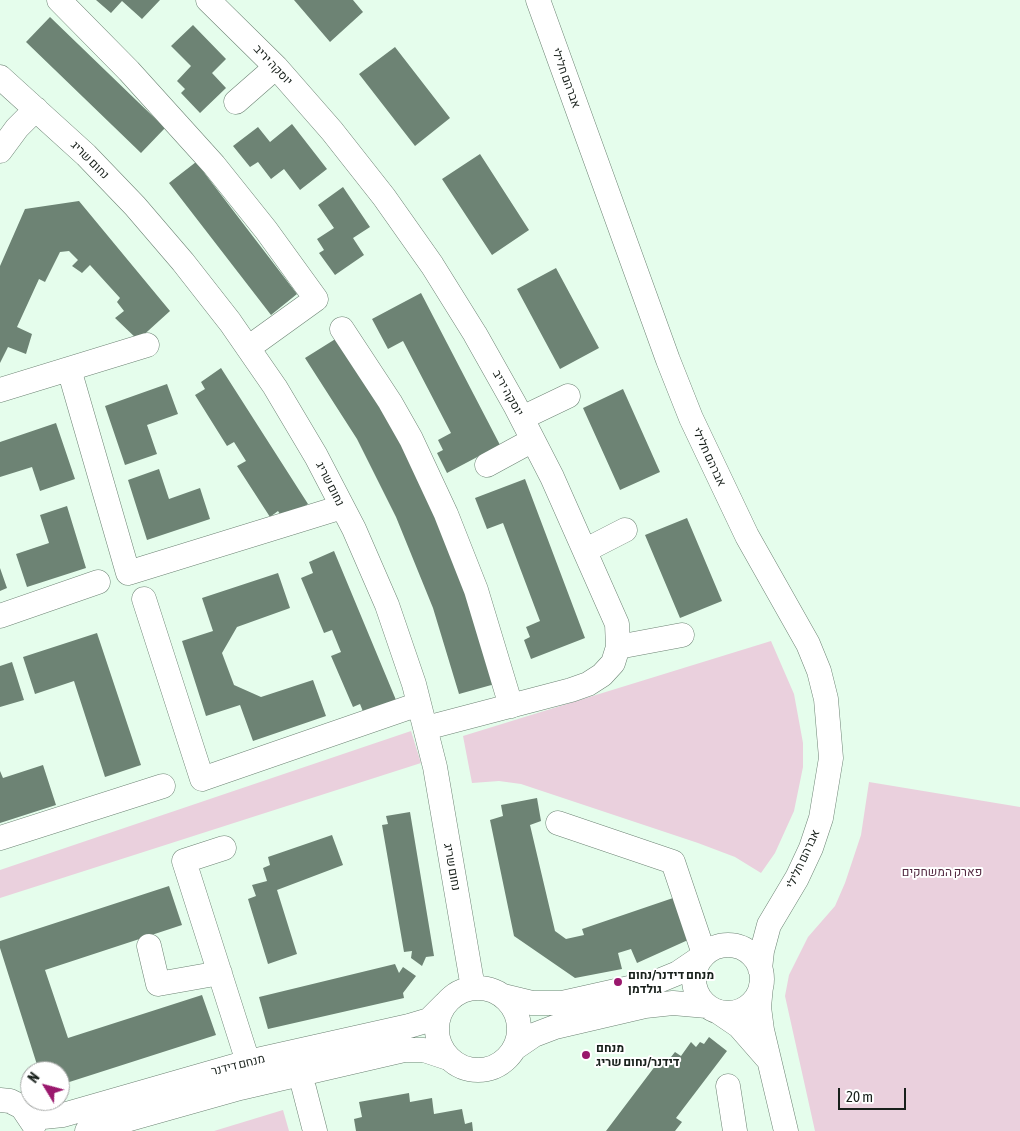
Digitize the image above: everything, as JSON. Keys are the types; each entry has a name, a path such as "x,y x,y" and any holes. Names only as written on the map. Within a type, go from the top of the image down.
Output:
{"street":[{"path":"59,0 152,96 214,165 266,230 316,299 248,348"},
{"name":"יוסקה יריב","path":"208,0 276,67 332,131 384,197 432,265 476,334 522,418 586,550 617,624 618,647 613,663 608,670 588,684 426,728"},
{"name":"אברהם חלילי","path":"538,0 665,351 692,418 732,507 795,617 819,671 830,729 828,788 811,848 779,907 765,938 761,977 759,1007 761,1023 786,1131"},
{"path":"236,102 276,67"},
{"name":"נחום שריג","path":"0,77 86,155 135,206 183,262 275,387 307,441 342,507 387,605 426,728 435,767 473,988"},
{"path":"0,151 17,128 36,109"},
{"path":"342,329 390,402 411,439 443,506 476,590 511,706"},
{"path":"0,390 147,345"},
{"path":"69,369 128,573 342,507"},
{"path":"522,418 568,396"},
{"path":"487,465 533,440"},
{"path":"586,550 624,530"},
{"path":"0,616 98,582"},
{"path":"144,599 202,779 419,704"},
{"path":"618,647 682,635"},
{"path":"0,838 163,786"},
{"path":"558,823 673,862 709,952"},
{"path":"224,848 184,861 248,1062"},
{"name":"אברהם חלילי","path":"709,952 752,931 779,907"},
{"path":"149,946 158,984 220,973"},
{"path":"743,948 752,955 761,977 758,994 747,1007 732,1012 673,1003 645,1006 546,1030 515,1048 502,1063 484,1070 465,1068 448,1058 439,1041 437,1028 439,1016 446,1004 455,995 473,988 492,990 503,996 538,1004 562,1004 656,982 678,973 709,952 743,948"},
{"path":"709,952 695,968 694,983 697,994 712,1008 739,1026 771,1063"},
{"path":"503,996 512,1005 519,1023 519,1036 515,1048"},
{"name":"מנחם דידנר","path":"16,1107 43,1117 63,1114 248,1062 418,1024 436,1015 446,1004"},
{"name":"מנחם דידנר","path":"96,1129 300,1073 404,1050 424,1050 448,1058"},
{"path":"300,1073 315,1131"},
{"path":"728,1086 735,1131"}],"green space":[{"path":"771,641 794,694 803,743 803,767 794,811 775,853 761,873 735,857 698,843 521,784 499,781 472,783 463,736"},
{"path":"411,731 421,763 0,898 0,870"},
{"name":"פארק המשחקים","path":"869,782 1020,807 1020,1131 815,1131 785,996 789,975 808,937 835,906 845,883 861,835"},
{"path":"283,1110 289,1131 214,1131"}],"building":[{"path":"96,0 160,0 142,19 122,1 111,13"},
{"path":"294,0 353,0 363,12 330,42"},
{"path":"50,17 165,128 141,153 26,42"},
{"path":"193,25 226,59 212,73 226,88 200,113 181,93 185,89 177,81 191,66 171,46"},
{"path":"395,47 450,118 415,146 359,74"},
{"path":"292,124 327,169 300,190 284,169 271,179 258,162 250,167 233,146 258,127 270,142"},
{"path":"480,154 529,230 492,255 442,179"},
{"path":"196,162 297,294 271,315 169,183"},
{"path":"343,187 370,227 353,238 364,255 335,275 319,253 324,250 317,239 334,228 318,205"},
{"path":"79,201 170,311 138,340 115,318 124,311 117,302 120,298 90,265 82,273 72,266 78,260 69,251 60,252 45,282 39,279 17,327 32,334 26,354 8,347 0,363 0,266 25,209"},
{"path":"556,268 599,348 560,369 517,289"},
{"path":"421,293 500,445 447,473 437,453 443,450 438,440 451,433 403,341 388,349 372,319"},
{"path":"337,338 392,421 470,593 495,684 459,694 433,608 396,517 357,439 305,358"},
{"path":"221,368 308,504 284,520 278,511 270,517 237,466 246,461 234,442 227,446 195,395 205,389 201,382"},
{"path":"167,384 178,414 147,425 157,454 125,465 105,406"},
{"path":"623,389 660,472 620,490 583,408"},
{"path":"56,423 75,479 40,491 32,467 0,477 0,442"},
{"path":"159,469 169,499 200,488 210,519 147,540 128,480"},
{"path":"525,479 585,638 531,659 524,640 530,637 526,627 540,621 503,523 487,529 475,498"},
{"path":"67,506 86,568 27,587 16,554 49,543 40,515"},
{"path":"687,518 722,601 680,618 645,535"},
{"path":"334,551 396,700 364,714 360,704 353,707 331,656 341,652 332,630 324,633 301,578 313,573 309,562"},
{"path":"0,568 7,588 0,591"},
{"path":"278,573 290,608 237,627 222,653 234,685 261,697 313,680 326,716 253,741 240,705 206,716 182,641 213,631 202,598"},
{"path":"97,633 141,765 105,777 74,681 35,694 23,657"},
{"path":"12,662 24,700 0,707 0,666"},
{"path":"43,765 56,805 0,823 0,771 3,778"},
{"path":"537,798 541,821 530,825 555,931 566,939 584,935 582,929 676,897 688,940 637,963 631,949 618,953 622,969 575,978 514,936 490,820 503,816 501,805"},
{"path":"410,812 434,956 426,957 422,966 411,958 412,951 404,952 382,825 388,824 386,816"},
{"path":"332,835 343,865 277,890 297,954 268,964 248,899 256,896 252,885 267,881 263,868 270,865 268,857"},
{"path":"169,886 182,925 45,970 68,1038 202,995 216,1035 70,1082 70,1061 36,1061 0,948 0,941"},
{"path":"395,964 399,973 403,967 416,976 403,993 404,998 268,1029 259,997"},
{"path":"709,1037 727,1051 676,1118 682,1122 675,1131 606,1131 662,1057 667,1062 675,1052 681,1056 691,1042 696,1047 700,1042 704,1044"},
{"path":"409,1093 410,1102 432,1098 434,1114 462,1109 465,1124 472,1122 473,1131 356,1131 354,1119 362,1117 359,1102"}],"place":[{"name":"מנחם דידנר/נחום גולדמן","path":"618,982"},
{"name":"מנחם דידנר/נחום שריג","path":"586,1055"}]}
